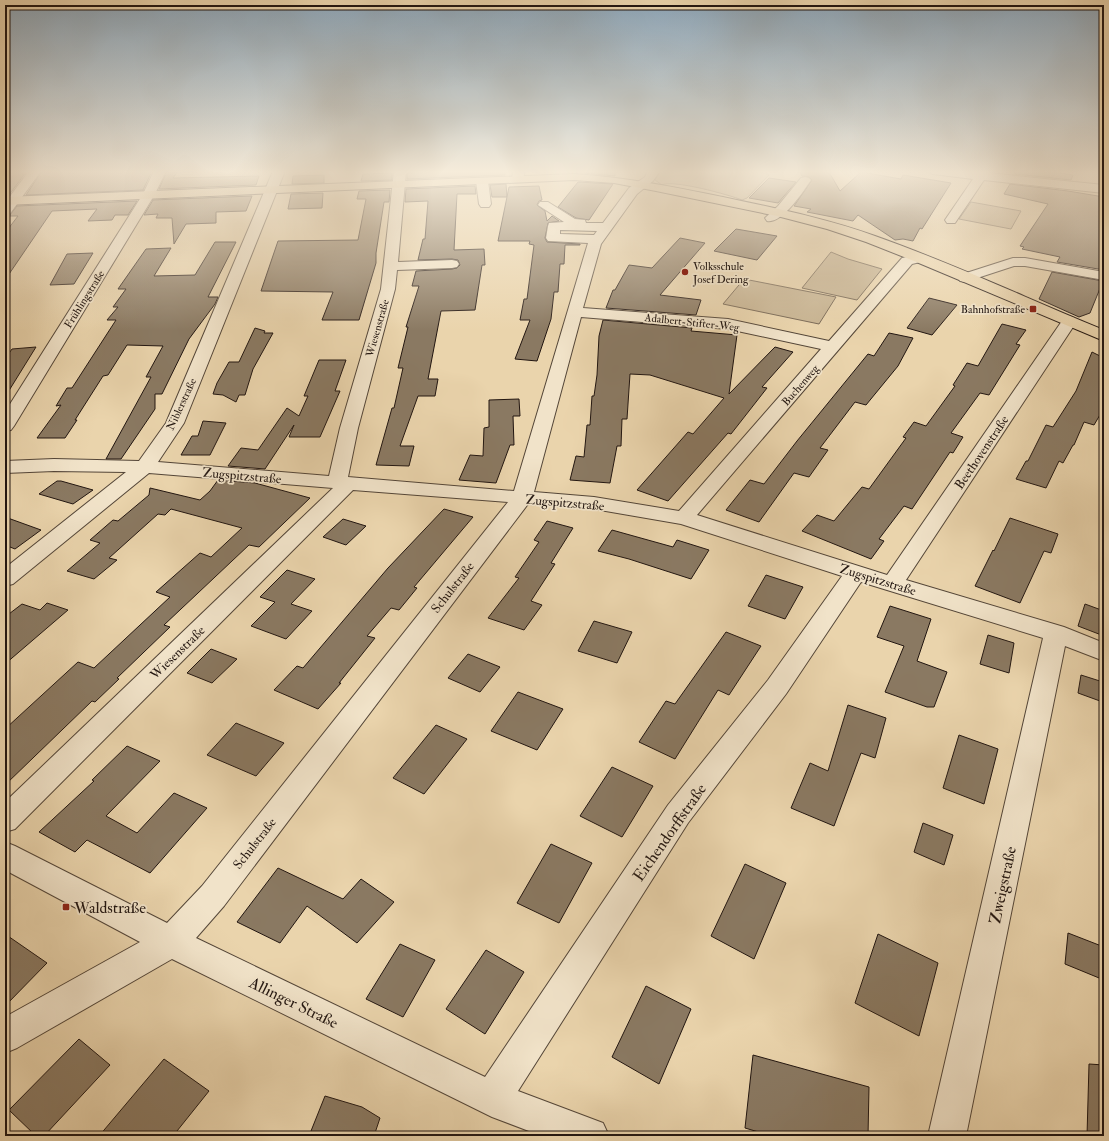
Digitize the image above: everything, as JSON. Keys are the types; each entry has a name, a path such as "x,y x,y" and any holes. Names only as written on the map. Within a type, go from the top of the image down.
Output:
{"main road":[{"path":"823,224 871,238 1104,336"}],"street":[{"name":"Frühlingstraße","path":"5,426 130,224"},
{"name":"Niblerstraße","path":"5,579 145,467 175,423 257,224"},
{"name":"Wiesenstraße","path":"5,820 343,483 348,428 388,289 395,224"},
{"path":"599,224 608,225"},
{"path":"598,239 553,238 554,226 608,225"},
{"name":"Schulstraße","path":"171,942 213,896 522,498 594,244 608,225"},
{"path":"987,256 1013,262 1038,263 1104,276"},
{"name":"Buchenweg","path":"684,518 832,348 894,267 907,261 919,258"},
{"path":"965,278 1013,262"},
{"path":"391,266 452,264"},
{"name":"Adalbert-Stifter-Weg","path":"574,312 728,324 832,348"},
{"name":"Beethovenstraße","path":"893,583 1069,322"},
{"name":"Zugspitzstraße","path":"5,466 54,465 145,467 594,503 684,518 856,573 1056,633 1104,652"},
{"name":"Eichendorffstraße","path":"492,1099 678,814 777,688 856,573"},
{"name":"Zweigstraße","path":"947,1136 1056,633"},
{"name":"Allinger Straße","path":"5,855 171,942 492,1099 590,1136"},
{"path":"5,1036 171,942"}],"shaded area":[{"path":"986,224 1014,224 1011,229"},
{"path":"831,252 848,259 882,269 857,300 802,288"},
{"path":"744,279 836,297 819,324 723,304"}],"building":[{"path":"12,224 43,224 5,280 5,233"},
{"path":"172,224 186,224 174,244"},
{"path":"361,224 381,224 376,263 359,320 322,320 333,292 261,291 278,241 358,240"},
{"path":"426,224 455,224 454,250 484,249 485,265 482,265 475,310 441,311 428,379 438,379 435,396 418,396 400,446 414,446 409,466 376,465 392,408 394,408 403,368 398,368 408,327 406,327 419,286 412,286 416,271 452,269 457,268 460,265 458,260 452,259 418,260 423,239 425,239"},
{"path":"501,224 548,224 545,238 547,242 580,244 565,245 564,264 560,264 558,292 554,292 551,319 537,361 515,359 530,320 520,320 524,299 527,299 534,245 529,244 530,241 498,241"},
{"path":"872,224 925,224 922,229 920,228 913,241 903,239 895,240"},
{"path":"1035,224 1104,224 1104,270 1057,262 1060,257 1022,249 1024,247 1020,246"},
{"path":"736,229 777,236 757,260 714,251"},
{"path":"680,238 705,243 660,295 701,300 696,315 606,308 613,290 615,290 629,265 652,268"},
{"path":"215,242 236,242 208,297 218,297 215,304 189,339 162,394 155,394 155,409 121,459 106,459 151,377 146,377 163,346 127,345 108,375 103,376 65,438 37,438 61,405 56,406 67,388 72,388 116,320 107,320 118,307 113,307 126,289 118,289 146,249 171,248 154,276 195,275"},
{"path":"93,253 74,284 50,285 67,254"},
{"path":"1052,272 1103,281 1090,313 1079,317 1039,299"},
{"path":"929,298 957,305 932,335 907,328"},
{"path":"603,320 692,328 691,331 737,335 729,394 775,347 793,352 762,387 767,388 731,434 728,433 668,501 637,490 688,432 693,434 724,398 650,375 630,374 627,419 622,419 621,446 617,446 610,483 570,480 576,456 584,457 587,425 590,425 592,396 594,396 597,375 599,336"},
{"path":"1002,324 1026,330 1016,344 1020,345 989,395 980,393 951,433 963,437 953,453 950,452 912,509 904,506 879,539 884,541 871,559 802,531 817,515 834,521 862,487 869,489 906,438 903,437 914,422 926,426 955,386 953,385 967,363 978,366"},
{"path":"255,328 265,331 264,333 273,333 253,369 245,395 239,395 236,402 223,395 213,394 217,383 229,362 239,362"},
{"path":"889,333 913,338 898,366 866,405 855,402 820,448 828,450 809,477 794,473 759,522 726,510 750,480 764,484 868,354 874,356"},
{"path":"36,347 5,397 5,359 12,349"},
{"path":"1092,352 1104,358 1104,408 1094,425 1084,422 1074,445 1063,463 1059,461 1046,488 1016,479 1026,461 1028,461 1046,425 1053,427 1076,391"},
{"path":"319,360 346,360 335,391 340,391 320,437 289,437 294,425 265,469 228,466 241,448 258,450 287,408 299,416 308,396 304,396"},
{"path":"519,399 520,416 513,416 514,445 510,445 496,483 459,480 470,455 483,456 484,428 489,427 489,400"},
{"path":"203,421 226,423 210,455 181,455 192,436 198,436"},
{"path":"218,480 255,483 310,498 259,547 249,545 164,625 170,627 117,678 119,679 95,702 92,701 5,785 5,729 78,662 94,668 170,597 156,592 200,553 211,557 242,528 171,509 165,515 158,514 109,558 117,560 94,579 67,571 100,543 90,540 113,520 118,521 149,495 150,488 200,500 210,491"},
{"path":"57,481 93,490 73,504 39,494"},
{"path":"444,509 473,517 414,587 417,588 399,610 391,608 367,636 375,638 339,683 341,683 318,709 274,690 297,666 303,668 388,568"},
{"path":"5,517 41,530 15,549 5,545"},
{"path":"1010,518 1058,534 1051,553 1044,551 1020,603 975,586"},
{"path":"343,519 366,526 346,545 323,537"},
{"path":"547,521 573,528 551,563 555,564 531,601 542,605 524,630 488,618 519,578 515,577 539,542 534,540"},
{"path":"612,530 673,547 677,540 709,550 691,579 629,559 598,551"},
{"path":"287,570 315,579 291,604 312,611 286,639 251,626 275,602 260,597"},
{"path":"766,575 803,587 785,619 748,606"},
{"path":"47,603 68,610 5,664 5,617 22,604 40,610"},
{"path":"1085,604 1104,611 1104,636 1078,626"},
{"path":"890,606 931,619 917,661 947,672 934,707 927,707 885,692 904,646 877,637"},
{"path":"594,621 632,632 617,663 578,651"},
{"path":"726,632 761,646 729,695 718,690 675,759 639,742 666,701 675,704"},
{"path":"988,635 1014,643 1009,673 980,664"},
{"path":"211,649 237,659 212,683 187,673"},
{"path":"468,654 500,667 480,692 448,678"},
{"path":"1081,675 1103,682 1100,701 1078,693"},
{"path":"518,692 563,709 537,750 491,731"},
{"path":"848,705 886,718 875,758 861,753 834,826 791,808 810,763 828,771"},
{"path":"236,723 284,743 256,776 207,755"},
{"path":"436,725 467,739 424,794 393,778"},
{"path":"959,735 998,749 984,804 943,788"},
{"path":"127,746 160,761 106,816 137,833 174,793 207,808 150,873 87,840 75,852 39,832 94,781 92,780"},
{"path":"612,767 653,786 622,837 580,816"},
{"path":"923,823 953,835 944,865 914,852"},
{"path":"551,844 592,863 559,923 517,903"},
{"path":"745,864 786,883 754,959 711,936"},
{"path":"278,868 343,899 361,879 394,902 357,943 307,906 280,943 237,922"},
{"path":"1068,933 1104,947 1104,980 1065,964"},
{"path":"5,934 47,963 5,1006"},
{"path":"878,934 938,963 919,1036 855,1003"},
{"path":"400,944 435,960 403,1017 366,999"},
{"path":"486,950 524,972 485,1034 446,1009"},
{"path":"646,986 691,1009 659,1084 612,1057"},
{"path":"79,1039 110,1065 44,1136 36,1136 9,1110"},
{"path":"753,1055 869,1087 868,1136 772,1136 745,1128"},
{"path":"164,1059 209,1091 173,1136 99,1136"},
{"path":"1089,1064 1104,1065 1104,1136 1087,1136"},
{"path":"325,1096 362,1107 380,1118 374,1136 309,1136"}],"place":[{"name":"Volksschule Josef Dering","path":"685,272"},
{"name":"Bahnhofstraße","path":"1033,309"},
{"name":"Waldstraße","path":"66,907"}]}
